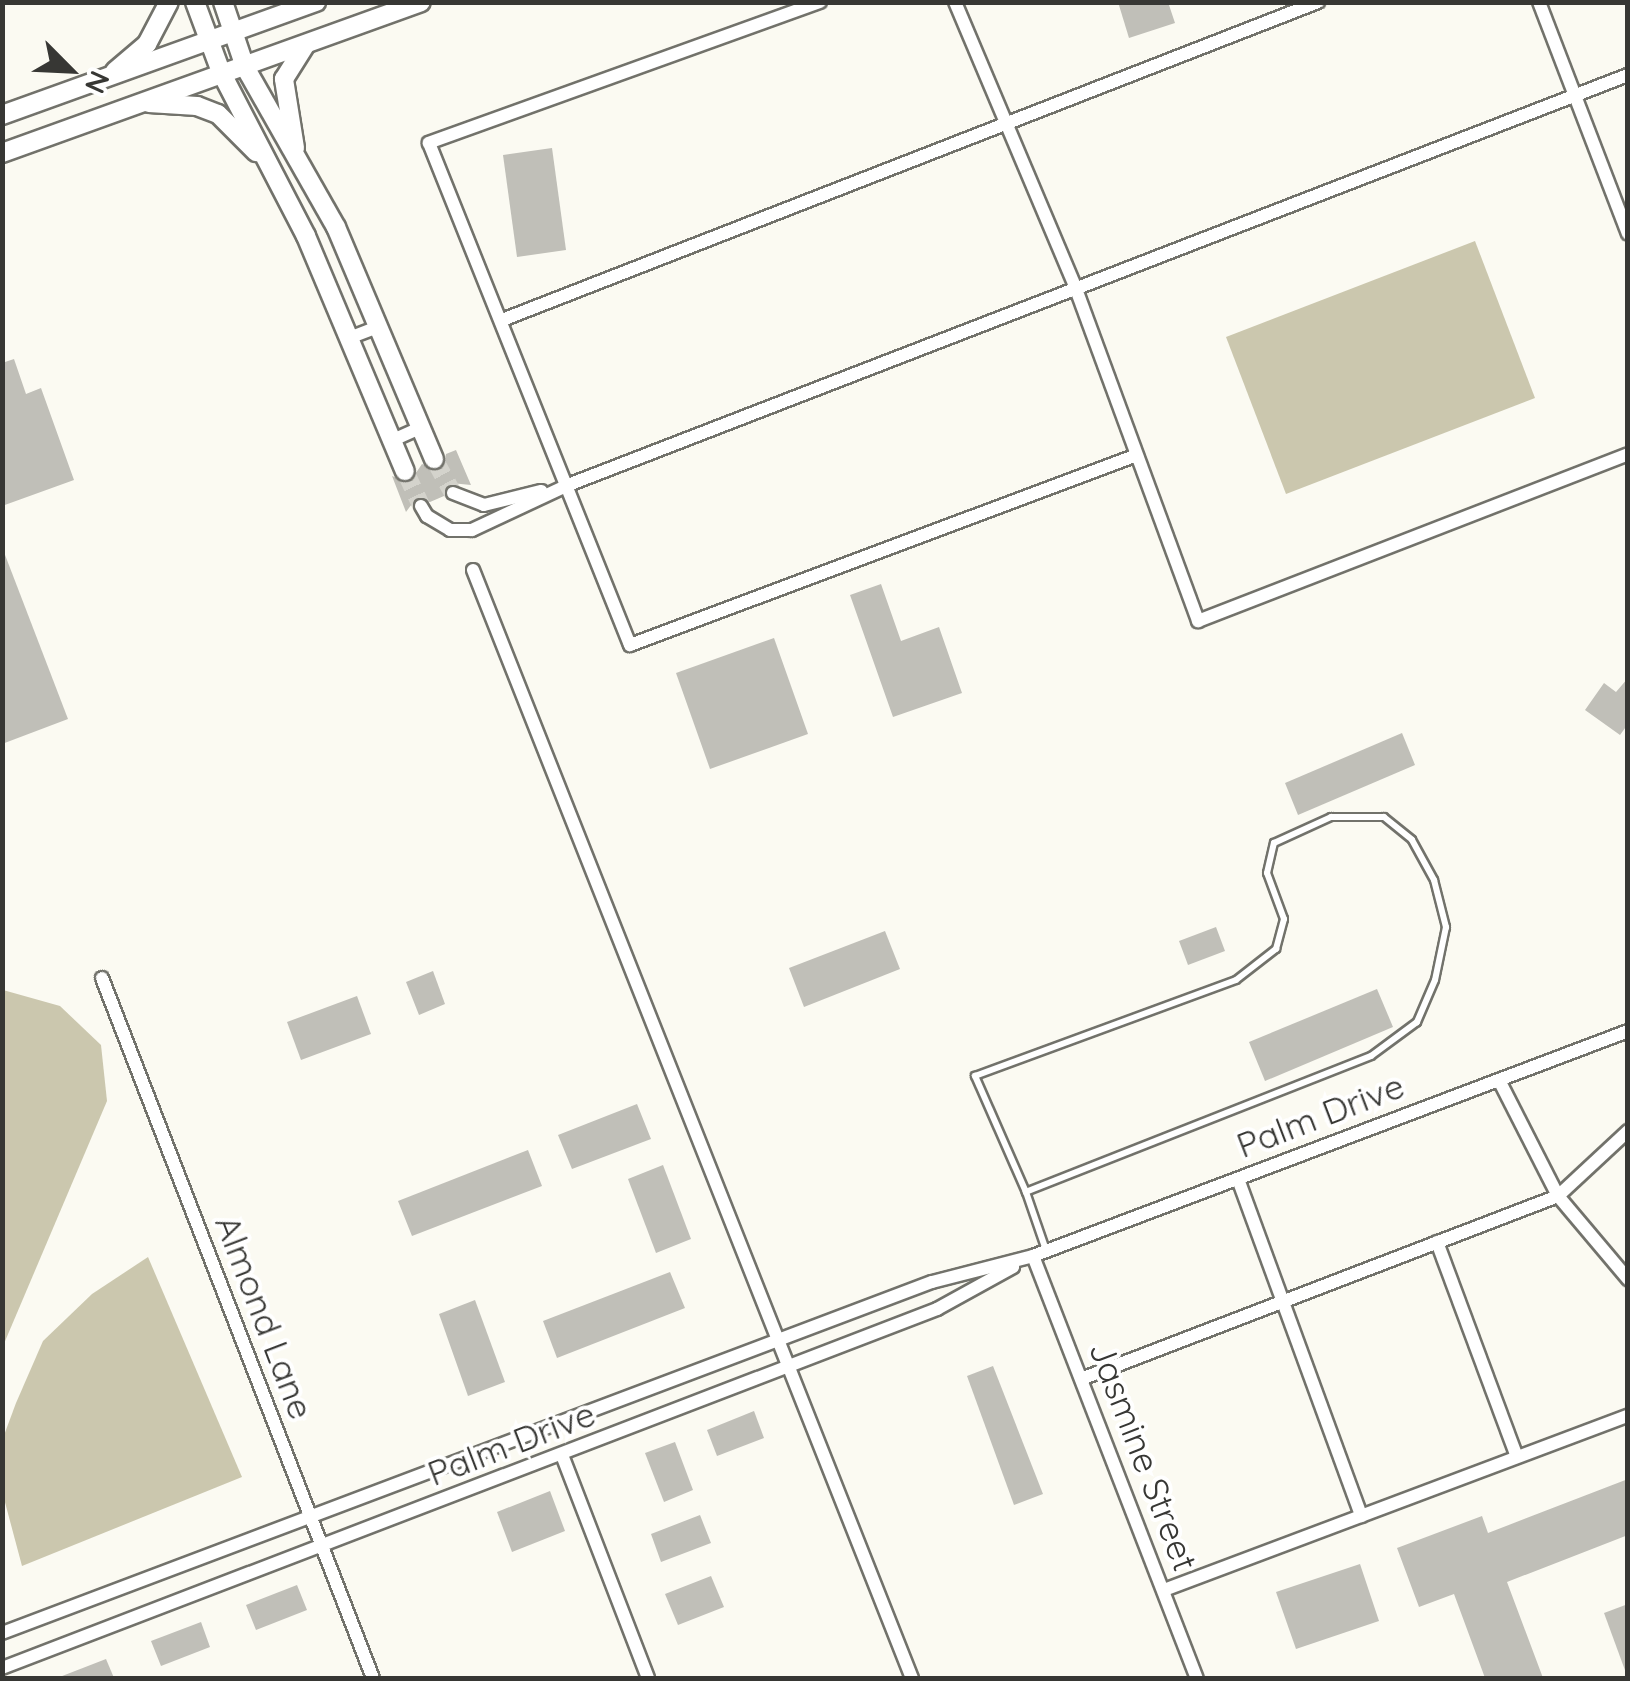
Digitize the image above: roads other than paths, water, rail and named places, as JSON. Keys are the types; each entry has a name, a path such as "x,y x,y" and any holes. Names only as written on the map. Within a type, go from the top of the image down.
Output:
{"main road":[{"path":"104,80 148,44 169,2"},
{"path":"196,2 221,72 350,338 405,471"},
{"path":"222,2 245,67 336,228 434,459"},
{"path":"2,115 316,2"},
{"path":"2,153 421,2"},
{"path":"296,158 284,79 306,44"},
{"path":"139,102 198,106 218,114 268,164"}],"street":[{"path":"820,2 429,143 630,645 1137,455"},
{"path":"955,2 1076,289 1198,621 1628,454"},
{"path":"502,320 1318,2"},
{"path":"1540,2 1628,234"},
{"path":"421,506 450,530 472,530 568,485 1628,75"},
{"path":"350,338 378,326"},
{"path":"393,440 420,428"},
{"path":"453,492 484,505 568,485"},
{"path":"473,570 912,1678"},
{"name":"Almond Lane","path":"102,978 373,1678"},
{"name":"Palm Drive","path":"2,1633 311,1520 932,1282 1040,1253 1628,1031"},
{"path":"1498,1080 1558,1196 1628,1279"},
{"path":"1081,1379 1558,1196 1628,1131"},
{"path":"1238,1178 1361,1516"},
{"path":"1437,1242 1518,1457"},
{"name":"Palm Drive","path":"2,1668 323,1548 937,1309 1040,1253"},
{"name":"Jasmine Street","path":"1040,1253 1081,1379 1197,1678"},
{"path":"1164,1590 1628,1416"},
{"path":"562,1455 648,1678"}],"lane":[{"path":"1026,1192 1371,1056 1417,1022 1434,980 1446,927 1434,880 1412,840 1384,816 1331,817 1274,843 1267,873 1284,920 1276,950 1236,980 976,1076 1026,1192 1040,1253"}],"tunnel":[{"path":"434,459 453,493"},
{"path":"405,471 421,506"}]}
